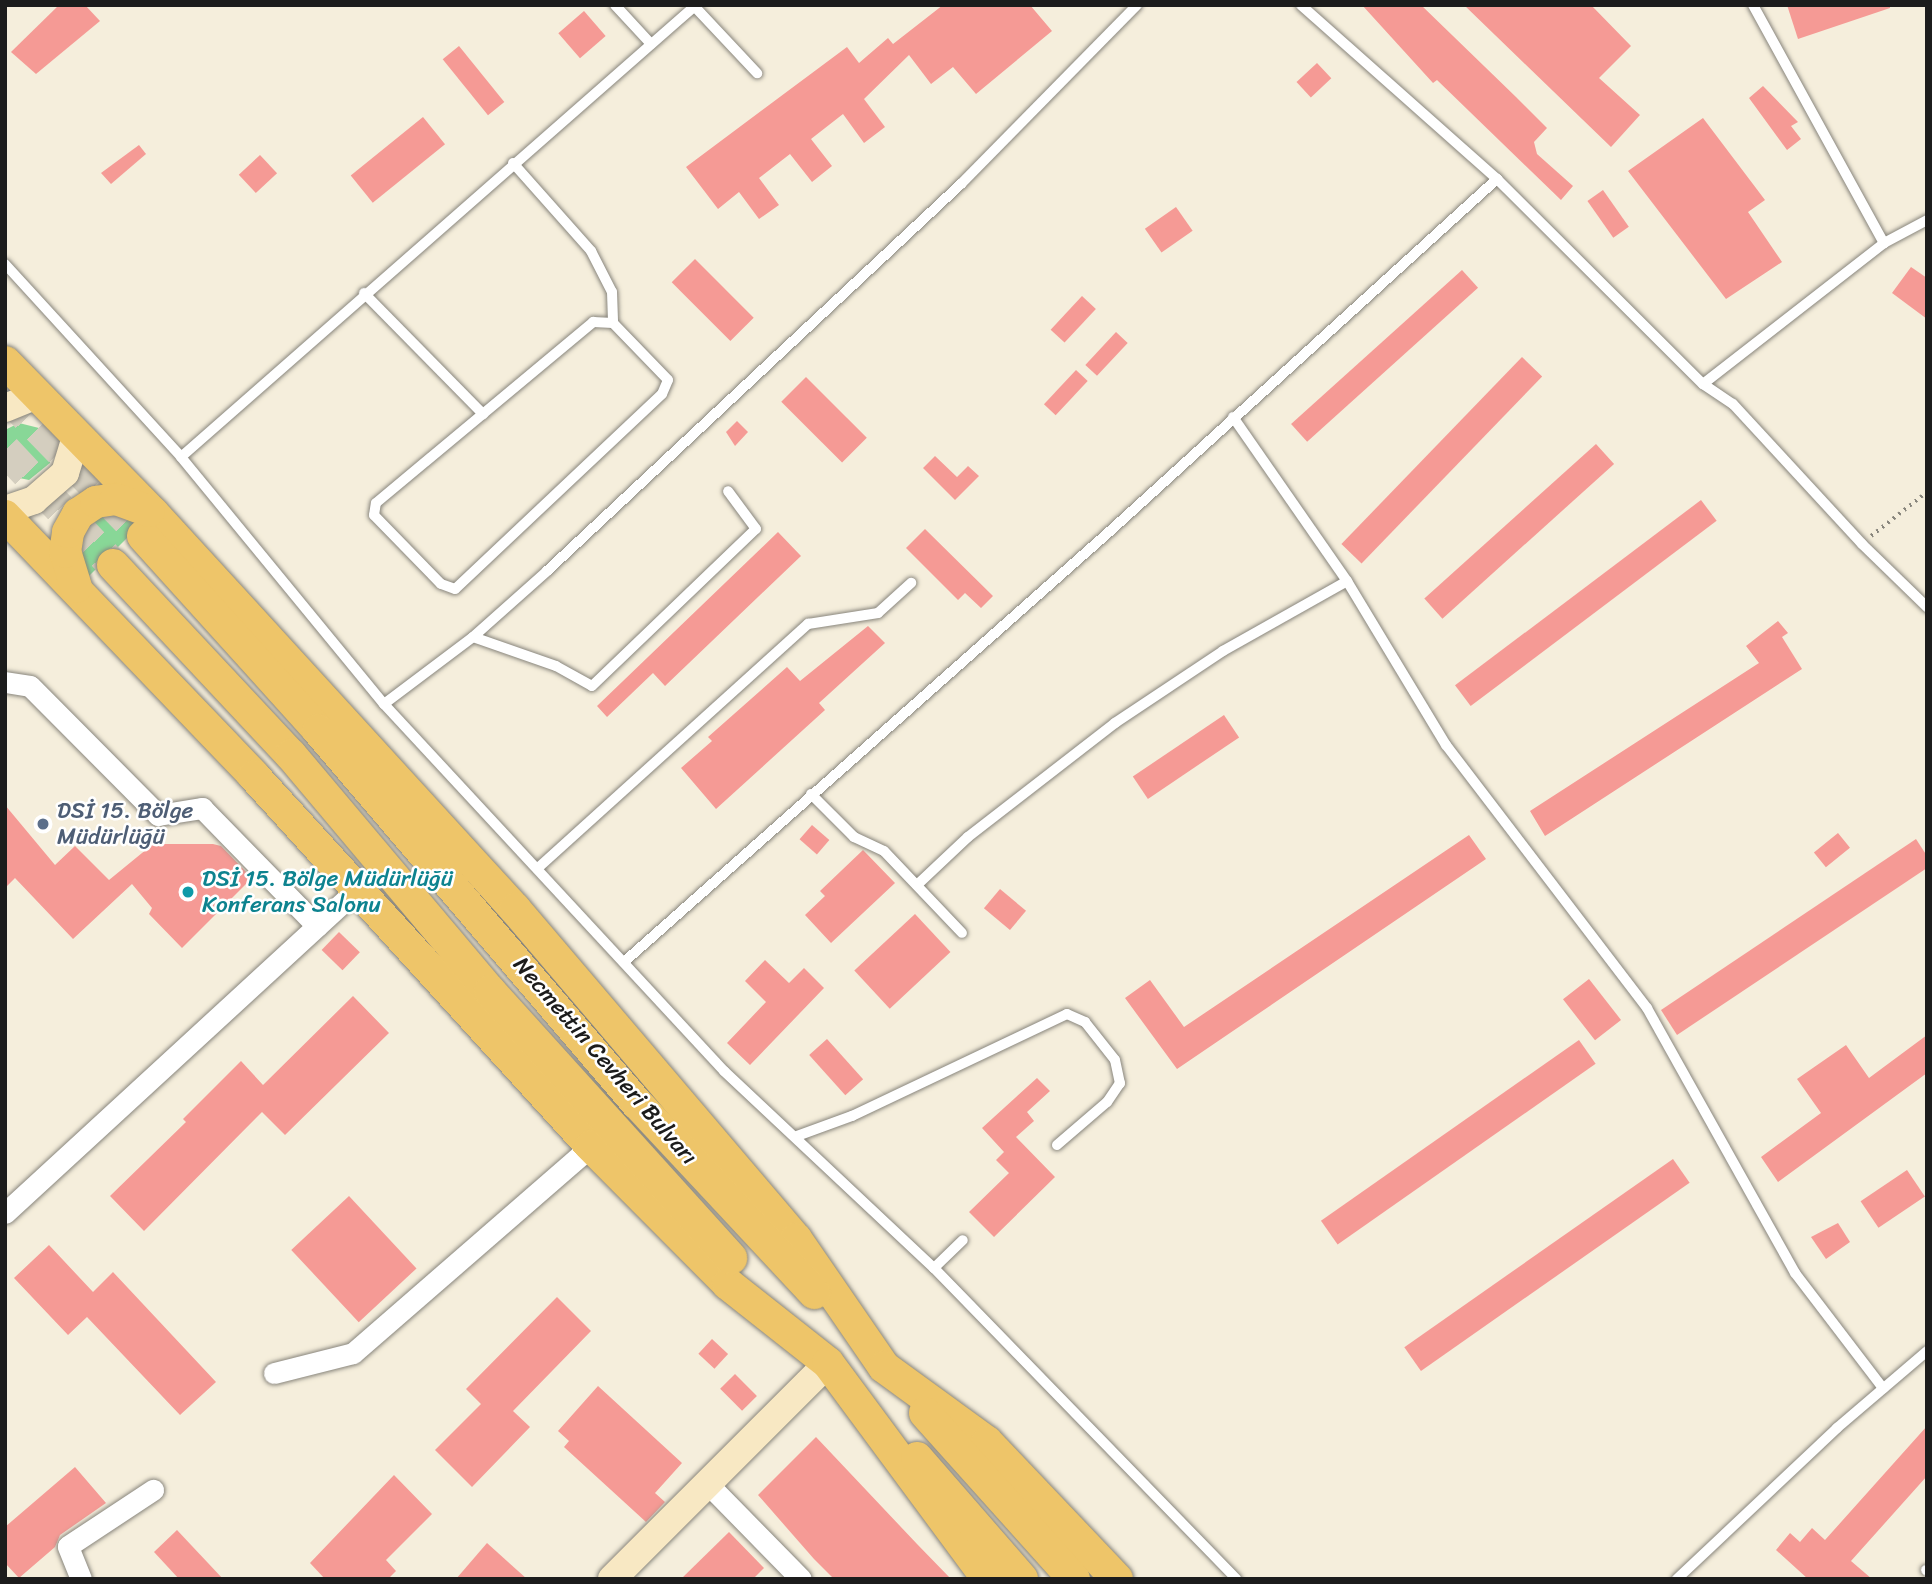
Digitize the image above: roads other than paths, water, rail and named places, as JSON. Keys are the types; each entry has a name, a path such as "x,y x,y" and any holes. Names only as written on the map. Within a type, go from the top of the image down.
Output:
{"main road":[{"name":"Necmettin Cevheri Bulvarı","path":"5,362 76,437 318,730 637,1103 884,1367 1074,1579"},
{"path":"5,408 37,395"},
{"path":"5,510 34,500 65,473 76,437"},
{"path":"77,588 65,552 68,531 78,514 96,502 116,499 148,525"},
{"path":"5,516 77,588 357,889 591,1146 728,1284 828,1363 988,1579"},
{"name":"Necmettin Cevheri Bulvarı","path":"113,565 291,755 508,1012 1022,1579"},
{"path":"616,1577 705,1481 828,1363"},
{"path":"884,1367 987,1441 1117,1579"}],"street":[{"path":"5,682 30,685 158,815 202,808 317,926"},
{"path":"5,1213 357,889"},
{"path":"274,1374 353,1353 591,1146"},
{"path":"705,1481 801,1579"},
{"path":"81,1579 68,1546 153,1490"}],"lane":[{"path":"615,5 651,44"},
{"path":"384,704 473,637 961,184 1137,5"},
{"path":"1301,5 1497,179 1703,384 1734,404 1862,544 1927,607"},
{"path":"1753,5 1884,243"},
{"path":"181,457 364,293 696,6 757,73"},
{"path":"513,163 592,251 612,292 613,323 667,380 662,394 454,589 442,584 374,515 376,503 593,322 613,323"},
{"path":"624,962 1497,179"},
{"path":"1703,384 1884,243 1927,220"},
{"path":"5,264 181,457 384,704 539,867 724,1071 797,1136 934,1268 1236,1579"},
{"path":"364,293 483,414"},
{"path":"1233,417 1347,581 1446,745 1647,1008 1795,1273 1883,1388"},
{"path":"473,637 556,666 592,686 756,528 728,491"},
{"path":"917,885 968,837 1115,723 1223,650 1347,581"},
{"path":"539,867 808,624 878,614 911,583"},
{"path":"811,794 854,837 884,850 962,933"},
{"path":"797,1136 852,1116 1067,1014 1085,1022 1115,1060 1120,1083 1107,1102 1057,1144"},
{"path":"934,1268 963,1240"},
{"path":"1677,1579 1883,1388 1927,1351"}],"tunnel":[{"path":"5,394 143,536"},
{"path":"5,450 113,565"}],"place":[{"name":"DSİ 15. Bölge Müdürlüğü","path":"43,824"},
{"name":"DSİ 15. Bölge Müdürlüğü Konferans Salonu","path":"188,892"}]}
